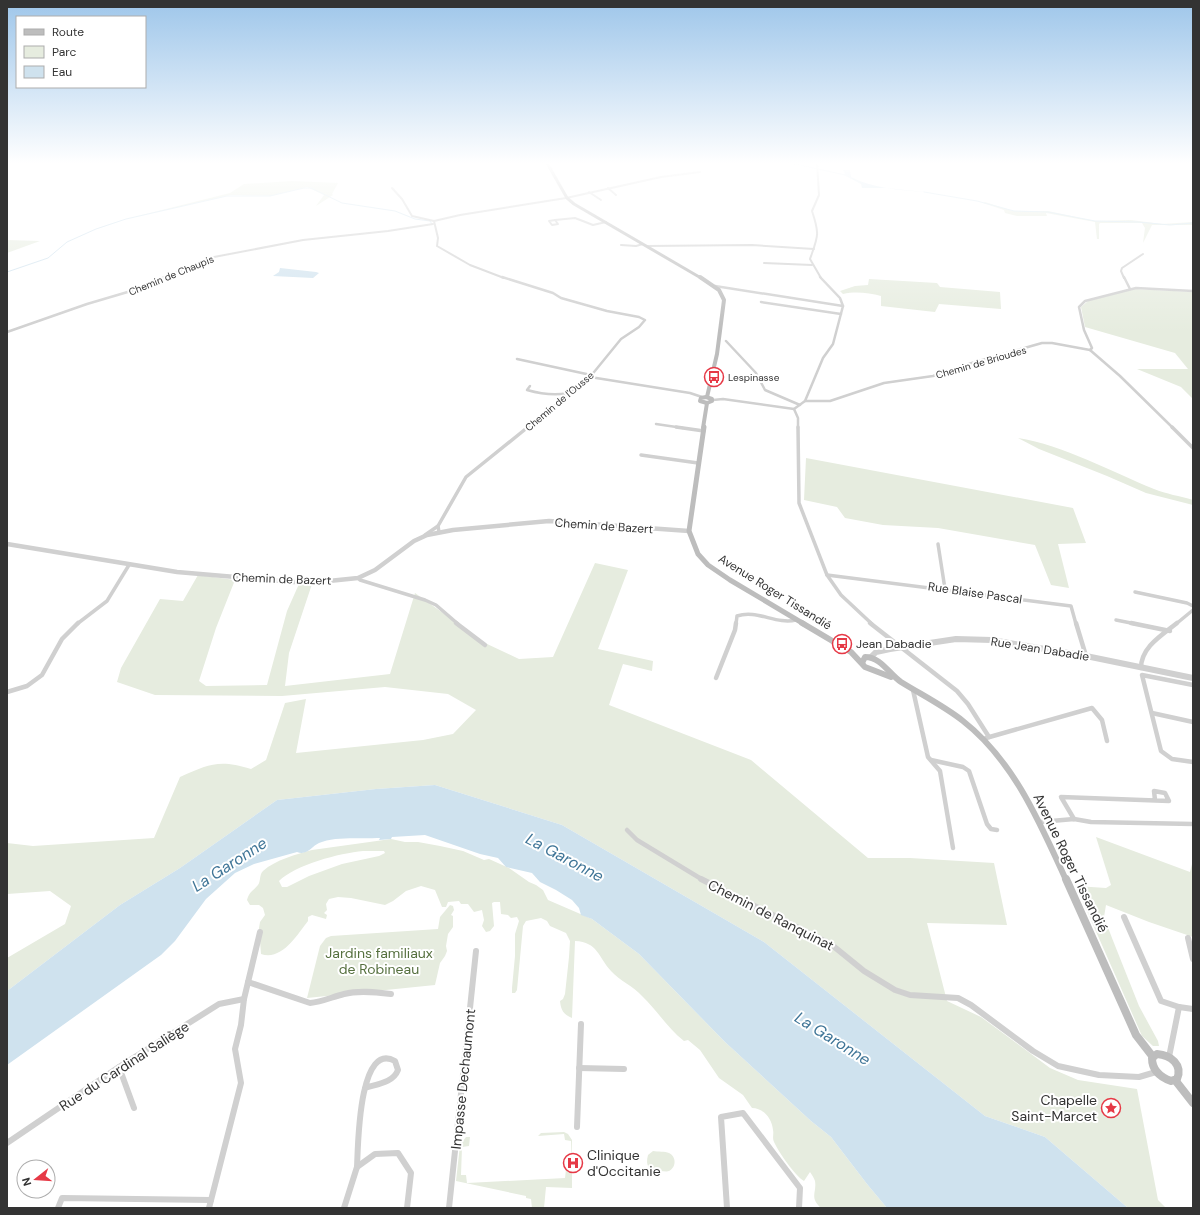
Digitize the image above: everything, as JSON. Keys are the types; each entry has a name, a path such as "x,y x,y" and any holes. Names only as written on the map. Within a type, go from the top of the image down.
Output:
{"main road":[{"path":"602,220 715,286 722,292 725,299 717,354 707,397"},
{"path":"702,397 707,397 713,400 712,402 707,403 700,401 702,397"},
{"name":"Avenue Roger Tissandié","path":"707,403 689,531 698,554 708,564 730,580 796,620 851,652 869,657 879,662 896,678 963,720 986,738 1015,780 1040,822 1136,1035 1153,1057"},
{"name":"Avenue Roger Tissandié","path":"851,652 868,669 896,678"},
{"path":"862,663 863,659 869,657"},
{"path":"874,670 879,668 879,662"},
{"path":"1161,1054 1169,1057 1176,1064 1180,1072 1178,1079 1175,1080 1166,1080 1156,1072 1152,1062 1153,1057 1161,1054"},
{"path":"1175,1080 1183,1092 1193,1102"}],"street":[{"path":"426,220 434,222"},
{"name":"Chemin de Chaupis","path":"7,332 87,304 131,291 204,260 303,240 388,231 443,220"},
{"path":"582,220 593,225 606,222"},
{"path":"713,400 723,398 794,410 805,401 823,358 832,344 843,306 840,298 822,280 812,265 810,259 818,237 815,220"},
{"name":"Chemin de l'Ousse","path":"434,222 439,237 437,246 470,265 515,282 552,293 561,298 607,311 639,317 645,320 639,327 621,339 591,376 466,477 438,529"},
{"path":"621,245 747,245 814,249"},
{"path":"1130,289 1121,271 1122,268 1144,254"},
{"path":"764,263 812,265"},
{"path":"715,286 843,306"},
{"path":"1193,291 1143,288 1130,289 1085,301 1079,307 1084,330 1092,348 1090,350 1125,381 1193,448"},
{"path":"760,302 841,314"},
{"path":"726,341 756,373 765,390 800,405"},
{"name":"Chemin de Brioudes","path":"805,401 830,402 884,384 933,376 975,362 1042,343 1052,343 1090,350"},
{"path":"517,359 591,376 690,393 702,397"},
{"path":"530,386 527,390 548,395 559,395 571,392"},
{"path":"794,410 798,418 797,450 799,503 827,575 841,596 869,622 957,691 968,704 986,738 1092,708 1102,720 1107,741"},
{"path":"656,424 704,431"},
{"path":"641,455 698,463"},
{"name":"Chemin de Bazert","path":"7,544 177,572 293,582 319,582 358,578 375,570 402,549 438,529 549,522 689,531"},
{"path":"938,544 945,589"},
{"path":"7,692 27,686 42,675 62,639 72,628 107,601 128,565"},
{"name":"Rue Blaise Pascal","path":"827,575 1072,606 1086,656"},
{"path":"358,578 360,580 425,600 436,605 455,622 486,645"},
{"path":"1135,592 1187,603 1193,606"},
{"path":"1141,668 1141,661 1149,646 1170,631 1193,610"},
{"path":"716,678 735,630 738,616 746,614 786,622 796,620"},
{"path":"1116,620 1170,631"},
{"name":"Rue Jean Dabadie","path":"869,657 876,652 956,639 992,640 1086,656 1193,678"},
{"path":"879,662 886,650"},
{"path":"1193,685 1142,675 1161,751 1172,759 1193,762"},
{"path":"913,690 928,757 940,771 953,848"},
{"path":"1152,713 1193,722"},
{"path":"931,760 963,768 969,771 987,824 991,829 997,830"},
{"path":"1074,819 1061,798 1154,800"},
{"path":"1040,822 1074,819 1090,822 1193,824"},
{"name":"Chemin de Ranquinat","path":"628,830 637,840 709,884 832,945 870,975 895,990 910,995 958,998 971,1005 1033,1051 1058,1066 1099,1074 1131,1077 1150,1075 1156,1072"},
{"path":"1124,917 1162,1001 1179,1007 1193,1009"},
{"path":"209,1208 240,1083 235,1050 241,1025 244,999 260,932"},
{"path":"1188,938 1193,959"},
{"name":"Impasse Dechaumont","path":"449,1208 476,951"},
{"path":"248,982 310,1003 316,1003 344,994 382,992 391,994"},
{"name":"Rue du Cardinal Saliège","path":"7,1143 119,1067 219,1004 244,999"},
{"path":"1169,1057 1179,1007"},
{"path":"577,1127 581,1024"},
{"path":"344,1208 346,1197 357,1167 361,1106 365,1088 370,1073 376,1064 389,1058 397,1062 399,1068 391,1079 365,1088"},
{"path":"119,1067 134,1108"},
{"path":"579,1068 624,1069"},
{"path":"727,1208 721,1117 743,1113 800,1188 799,1208"},
{"path":"357,1167 375,1154 398,1153 410,1173 407,1208"},
{"path":"58,1208 62,1198 211,1200"}],"green space":[{"path":"1082,220 1095,221 1131,220 1162,224 1193,222 1193,225 1152,225 1143,243 1145,228 1142,223 1100,223 1099,239 1097,239 1095,222"},
{"path":"7,240 40,241 7,253"},
{"path":"869,279 937,283 940,287 1000,292 1001,309 939,304 935,312 881,306 881,296 862,293 843,294 840,291 855,286 868,285"},
{"path":"1134,289 1193,292 1193,399 1181,387 1137,369 1188,369 1175,353 1085,327 1081,307 1088,301"},
{"path":"1018,438 1070,453 1154,489 1193,500 1193,505 1146,493 1039,449"},
{"path":"806,458 1073,508 1086,543 1058,544 1069,588 1051,585 1035,545 938,528 883,525 845,518 837,507 804,500"},
{"path":"595,563 628,570 598,649 653,661 652,671 623,664 609,705 751,760 868,858 910,858 994,863 1007,925 927,923 947,1001 981,1017 1050,1068 1078,1080 1137,1089 1158,1200 1166,1208 1128,1208 1045,1137 985,1116 764,942 562,825 435,785 376,789 277,800 180,868 120,905 7,991 7,958 65,924 71,906 50,891 7,894 7,843 33,846 154,838 180,777 214,764 230,764 251,769 266,760 285,703 306,699 296,753 423,740 453,734 476,710 448,694 385,687 282,696 155,695 117,682 121,668 160,599 183,601 198,575 235,580 216,628 199,681 206,686 267,685 287,611 299,584 312,584 289,653 285,686 390,674 415,593 485,643 519,659 553,657"},
{"path":"1096,837 1190,872 1193,860 1193,937 1106,905 1104,917 1139,1006 1158,1041 1159,1046 1153,1046 1142,1036 1076,886 1106,888 1111,885"},
{"path":"391,839 405,842 418,842 463,851 484,860 489,859 509,868 543,890 548,900 592,919 639,954 725,1042 811,1121 831,1137 887,1208 821,1208 814,1198 815,1181 813,1176 810,1172 804,1181 787,1163 774,1142 771,1122 766,1114 756,1108 752,1108 743,1095 719,1078 700,1050 688,1040 684,1041 678,1036 638,992 618,978 611,971 593,947 583,942 575,941 572,1018 566,1015 562,1009 560,1001 563,999 565,994 570,941 566,933 550,926 547,921 541,918 526,921 523,926 517,990 515,993 512,993 512,988 515,956 515,934 519,921 517,917 511,918 508,915 501,914 500,902 494,902 492,903 494,926 490,931 486,932 482,926 484,920 482,910 474,912 468,904 461,904 459,901 448,902 446,907 442,907 435,890 421,886 406,891 385,905 351,898 338,897 329,899 326,904 327,910 324,913 327,915 326,919 312,915 308,917 308,921 299,933 282,950 276,954 261,954 259,928 260,922 265,915 263,908 259,905 250,905 247,900 249,895 258,885 263,871 268,867 286,858 312,850","holes":["384,851 385,853 379,856 342,864 309,876 287,887 282,887 279,881 286,875 296,870 331,857 353,852"]},
{"name":"Jardins familiaux de Robineau","path":"450,905 453,906 454,910 451,915 453,916 453,927 448,934 446,946 447,951 440,963 435,985 307,998 320,946 326,938 331,936 438,929 440,917"},
{"path":"564,1132 568,1134 572,1140 572,1169 571,1141 565,1140 564,1134 538,1136 541,1133"},
{"path":"466,1137 470,1137 469,1146 462,1147 461,1175 466,1175 467,1183 565,1178 566,1169 572,1169 572,1188 546,1187 544,1208 532,1208 531,1199 526,1198 526,1196 456,1181 460,1145"},
{"path":"653,1151 671,1154 675,1162 672,1169 669,1171 656,1171 651,1169 647,1162 648,1155"}],"water":[{"path":"280,268 319,273 313,278 273,276 279,272"},
{"name":"La Garonne","path":"435,785 562,825 764,942 985,1116 1045,1137 1128,1208 887,1208 831,1137 811,1121 725,1042 639,954 592,919 581,915 579,908 572,900 540,882 532,873 506,867 498,858 480,854 425,835 392,837 391,839 379,840 380,838 332,839 316,844 307,852 297,852 254,864 235,873 206,899 175,941 161,955 7,1065 7,991 120,905 180,868 277,800 376,789"}],"waterway":[{"path":"7,272 48,258 67,242 96,229 124,220"},
{"path":"420,220 430,221 432,224"},
{"path":"1088,220 1170,225 1193,223"}],"place":[{"name":"Lespinasse","path":"714,377"},
{"name":"Jean Dabadie","path":"842,644"},
{"name":"Chapelle Saint-Marcet","path":"1111,1108"},
{"name":"Clinique d'Occitanie","path":"573,1163"}]}
